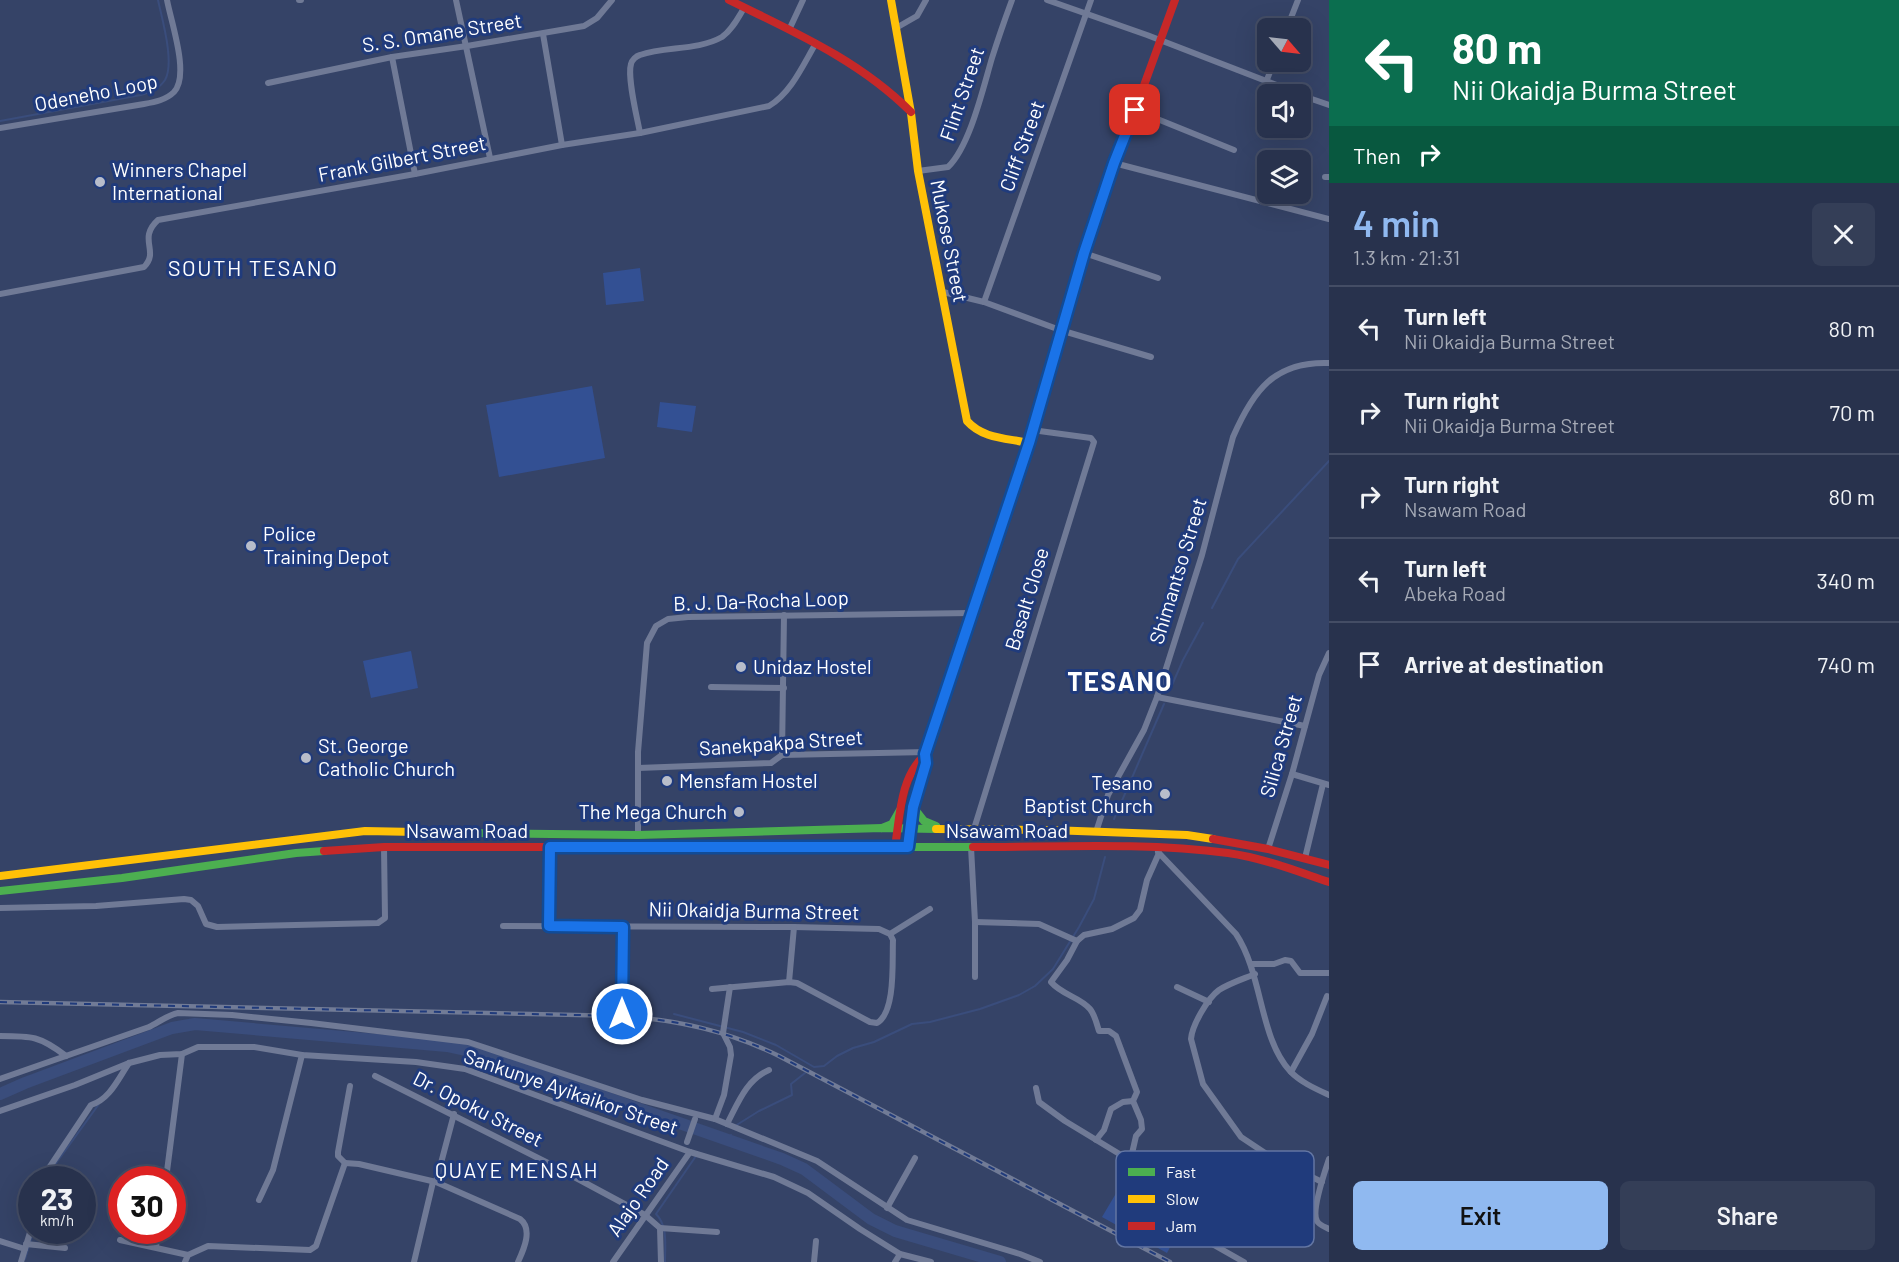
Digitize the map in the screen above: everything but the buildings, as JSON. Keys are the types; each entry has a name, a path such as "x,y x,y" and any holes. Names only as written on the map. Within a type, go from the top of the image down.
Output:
{"main road":[{"path":"729,0 816,43 856,66 881,83 911,112"},
{"name":"Mukose Street","path":"891,0 911,112 918,171 967,421 973,429 981,433 1029,443"},
{"path":"908,847 913,807 926,763 926,753 1029,443 1084,253 1114,163 1175,0"},
{"path":"895,846 900,810 912,771 918,759 926,753"},
{"path":"913,807 924,821 942,828"},
{"path":"882,828 892,824 900,810"},
{"name":"Nsawam Road","path":"0,876 365,831 638,835 942,828 1096,832 1187,836 1228,841 1329,865"},
{"name":"Nsawam Road","path":"0,891 104,880 296,853 384,847 895,846 1157,850 1229,853 1261,860 1329,882"}],"street":[{"name":"Odeneho Loop","path":"0,128 144,104 164,99 173,93 179,85 182,68 167,0"},
{"path":"456,0 490,158"},
{"name":"S. S. Omane Street","path":"268,83 392,57 584,26 597,18 612,0"},
{"path":"789,30 803,0"},
{"path":"896,28 917,16 926,0"},
{"name":"Flint Street","path":"918,171 948,167 960,152 983,94 992,58 1012,0"},
{"path":"1047,0 1160,40 1271,84"},
{"name":"Cliff Street","path":"984,303 1091,0"},
{"path":"1291,18 1298,0"},
{"path":"640,133 630,73 631,62 639,55 715,40 725,35 744,8"},
{"path":"543,34 562,145"},
{"name":"Frank Gilbert Street","path":"0,294 144,267 150,257 148,234 158,220 562,145 640,133 769,106 778,101 816,43"},
{"path":"392,57 415,174"},
{"path":"1266,82 1270,72"},
{"path":"1311,99 1329,105"},
{"path":"1135,110 1234,150"},
{"path":"1114,163 1329,219"},
{"path":"1084,253 1158,278"},
{"path":"943,292 1151,357"},
{"name":"Shimantso Street","path":"1096,832 1108,795 1144,730 1156,697 1202,555 1233,437 1240,422 1249,405 1268,381 1278,374 1314,363 1329,363"},
{"name":"Basalt Close","path":"974,829 1094,442 1090,438 1032,430"},
{"name":"B. J. Da-Rocha Loop","path":"638,835 638,768 646,643 656,626 668,619 688,616 971,613"},
{"path":"782,755 784,615"},
{"name":"Silica Street","path":"1268,849 1292,774 1319,675 1329,653"},
{"path":"711,687 784,688"},
{"path":"1156,697 1305,726"},
{"name":"Sanekpakpa Street","path":"638,768 771,763 782,755 926,753"},
{"path":"1292,774 1326,784 1305,858"},
{"path":"0,908 96,906 184,899 191,900 198,906 206,924 217,927 378,922 385,918 384,847"},
{"path":"549,926 550,847"},
{"path":"971,847 975,977"},
{"path":"1133,1151 1136,1136 1142,1129 1141,1120 1133,1101 1137,1092 1116,1036 1113,1032 1099,1031 1091,1010 1055,987 1051,982 1077,941 1084,935 1125,924 1134,918 1140,910 1157,850 1236,934 1248,954 1255,974 1272,1040 1291,1072 1329,1095"},
{"path":"712,989 797,983 870,1022 877,1023 883,1020 887,1012 891,988 893,940 887,932 930,909"},
{"path":"975,922 1039,924 1077,941"},
{"name":"Nii Okaidja Burma Street","path":"503,926 794,927 887,932"},
{"path":"622,1014 623,927"},
{"path":"789,982 794,927"},
{"path":"1251,964 1274,964 1285,960 1291,961 1300,973 1329,972"},
{"path":"1255,974 1222,988 1214,995 1199,1016 1191,1039 1203,1084 1210,1096 1236,1131 1248,1143 1261,1151"},
{"path":"715,1119 724,1095 731,1055 723,1033 730,987"},
{"path":"1177,987 1209,1002"},
{"path":"1291,1072 1312,1034 1327,996"},
{"path":"0,1079 149,1027 165,1020 171,1014 243,1016 468,1042 642,1100 715,1119 817,1161 887,1208 913,1222 1040,1262"},
{"path":"0,1036 30,1036 49,1043 66,1056"},
{"name":"Sankunye Ayikaikor Street","path":"0,1111 129,1063 160,1054 182,1054 198,1047 254,1047 302,1055 416,1062 465,1069 690,1152 774,1177 808,1193 900,1254 931,1262"},
{"path":"168,1166 182,1054"},
{"path":"259,1200 273,1170 302,1055"},
{"path":"50,1166 91,1106 100,1102 107,1095 129,1063"},
{"path":"727,1124 748,1084 759,1074 769,1070"},
{"name":"Dr. Opoku Street","path":"375,1076 454,1114 645,1215 660,1228"},
{"path":"350,1086 338,1156 345,1163 359,1164 434,1182 525,1223 528,1231 518,1262"},
{"path":"1036,1088 1039,1102 1116,1152"},
{"path":"1096,1140 1104,1130 1111,1109 1124,1102 1133,1101"},
{"path":"414,1262 454,1114"},
{"path":"687,1143 695,1119"},
{"name":"Alajo Road","path":"613,1262 690,1152"},
{"path":"887,1208 915,1158"},
{"path":"1329,1159 1315,1216 1319,1224 1329,1229"},
{"path":"141,1244 187,1258 208,1246 310,1250 316,1246 345,1163"},
{"path":"1314,1178 1322,1182"},
{"path":"661,1262 660,1228 717,1232"},
{"path":"0,1241 25,1247 65,1248"},
{"path":"814,1262 816,1241"},
{"path":"21,1262 26,1244"},
{"path":"1218,1247 1244,1262"},
{"path":"896,1262 900,1254"}],"shaded area":[{"path":"640,268 644,301 606,305 603,273"},
{"path":"592,386 605,458 499,477 486,405"},
{"path":"660,402 696,406 692,432 657,427"},
{"path":"411,651 418,688 371,698 363,661"},
{"path":"1116,1193 1116,1225 1102,1217"},
{"path":"1156,1247 1170,1247 1167,1253"}],"waterway":[{"path":"0,121 141,95 157,88 165,80 169,63 167,41 158,0"},
{"path":"1212,608 1238,559 1329,461"},
{"path":"1172,685 1203,623"},
{"path":"1114,819 1164,704"},
{"path":"674,1014 743,1032 776,1045 814,1067 824,1066 853,1048 874,1042 912,1024 930,1022 980,1009 1019,995 1035,986 1053,969 1094,899 1105,857"},
{"path":"0,1094 172,1028 195,1024 447,1046 479,1053 782,1159 804,1169 871,1219 895,1231 1000,1262"},
{"path":"735,1126 792,1095 791,1084 805,1073"},
{"path":"54,1166 99,1104"},
{"path":"729,1141 731,1135"},
{"path":"665,1262 664,1230 656,1214 696,1156"},
{"path":"25,1259 30,1244"}],"railway":[{"path":"0,1002 622,1016 683,1024 722,1033 779,1056 1116,1234"},
{"path":"1142,1247 1170,1262"}],"traffic: fast":[{"path":"908,847 913,807 926,763 925,755 1007,509"},
{"path":"913,807 924,821 936,826"},
{"path":"882,828 892,824 900,810"},
{"path":"468,833 638,835 882,828 936,829"},
{"path":"553,847 973,847"},
{"path":"0,891 122,878 324,851"}],"traffic: slow":[{"path":"891,0 911,113 918,171 967,421 988,435 1029,443"},
{"path":"1007,509 1098,212"},
{"path":"936,829 1050,830 1187,835 1213,839"},
{"path":"0,876 365,831 468,833"}],"traffic: jam":[{"path":"729,0 848,62 870,77 911,112"},
{"path":"1098,212 1175,0"},
{"path":"895,847 902,798 910,774 925,755"},
{"path":"1213,839 1268,849 1329,865"},
{"path":"324,851 384,847 553,847"},
{"path":"973,847 1165,847 1228,853 1279,865 1329,882"}],"place":[{"name":"Winners Chapel International","path":"100,182"},
{"name":"Police Training Depot","path":"251,546"},
{"name":"Unidaz Hostel","path":"741,667"},
{"name":"St. George Catholic Church","path":"306,758"},
{"name":"Mensfam Hostel","path":"667,781"},
{"name":"Tesano Baptist Church","path":"1165,794"},
{"name":"The Mega Church","path":"739,812"}],"district":[{"name":"SOUTH TESANO","path":"253,268"},
{"name":"TESANO","path":"1120,682"},
{"name":"QUAYE MENSAH","path":"517,1171"}],"route":[{"path":"622,1014 623,927 549,926 550,847 908,847 913,807 926,763 925,754 1029,443 1084,253 1114,163 1135,110"}]}
